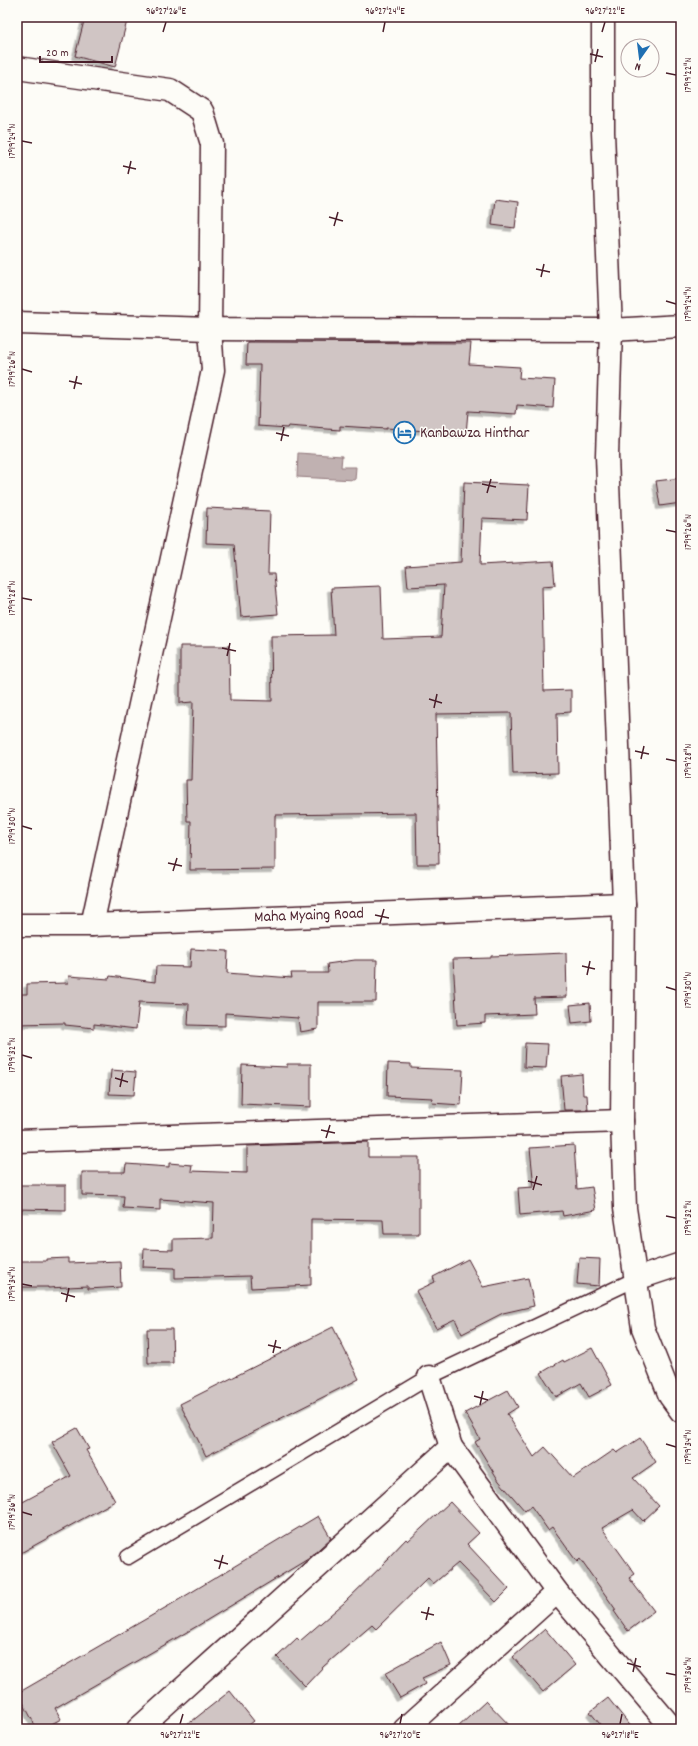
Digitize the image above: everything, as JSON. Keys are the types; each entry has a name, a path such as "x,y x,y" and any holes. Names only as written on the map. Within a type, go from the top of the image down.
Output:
{"street":[{"path":"603,17 604,132 611,330 607,456 624,904 622,1121 625,1208 643,1328 670,1396 681,1411"},
{"path":"17,68 170,90 202,111 212,144 210,329 213,370 92,925"},
{"path":"17,323 210,329 611,330 681,326"},
{"name":"Maha Myaing Road","path":"17,925 92,925 624,904"},
{"path":"17,1141 622,1121"},
{"path":"636,1279 681,1264"},
{"path":"429,1376 451,1447 558,1592 673,1729"},
{"path":"138,1729 451,1447"},
{"path":"406,1729 558,1592"}],"lane":[{"path":"128,1558 429,1376 636,1279"}],"shaded area":[{"path":"298,453 342,456 341,467 356,467 355,480 297,477"}],"building":[{"path":"85,17 128,17 115,67 75,56"},
{"path":"495,199 518,202 515,228 492,225"},
{"path":"247,342 471,343 469,364 520,367 519,378 555,380 553,408 517,405 516,414 468,411 466,434 340,426 340,430 288,426 287,428 258,426 260,365 246,365"},
{"path":"681,478 681,503 660,506 656,481"},
{"path":"464,482 529,485 527,520 482,518 480,565 553,561 555,585 542,586 544,691 571,690 571,712 557,713 558,773 513,774 511,713 436,714 439,864 417,864 416,813 275,815 275,869 190,870 191,821 187,821 186,780 191,780 193,702 180,703 180,646 229,646 230,700 272,701 271,636 334,635 331,588 381,586 383,639 441,637 444,585 408,587 406,566 461,562"},
{"path":"207,508 270,511 268,574 274,574 278,614 241,617 234,544 206,543"},
{"path":"191,949 228,951 227,973 292,978 291,973 328,973 327,964 355,960 377,960 376,1002 318,1002 318,1029 300,1032 298,1018 225,1013 225,1026 188,1025 189,1004 139,1002 136,1029 94,1024 94,1028 65,1025 65,1023 17,1024 17,994 27,994 27,984 68,983 69,976 109,979 110,976 155,982 156,966 190,967"},
{"path":"566,953 567,997 534,998 535,1014 485,1016 485,1023 457,1025 453,959"},
{"path":"590,1003 591,1021 572,1023 570,1005"},
{"path":"525,1043 548,1044 546,1068 524,1067"},
{"path":"388,1063 411,1064 411,1068 463,1070 461,1105 432,1103 433,1098 387,1096"},
{"path":"287,1064 311,1064 311,1107 241,1104 242,1065 287,1067"},
{"path":"111,1070 136,1072 134,1095 109,1094"},
{"path":"582,1074 583,1095 587,1095 588,1110 564,1110 561,1076"},
{"path":"368,1142 368,1157 419,1157 419,1234 384,1234 383,1220 311,1219 311,1285 251,1288 250,1276 175,1278 175,1268 143,1267 144,1249 173,1250 173,1239 213,1238 214,1203 160,1199 160,1210 123,1208 124,1196 82,1195 82,1172 125,1172 126,1164 169,1167 169,1163 192,1165 191,1171 247,1173 247,1146"},
{"path":"574,1145 577,1189 592,1187 596,1210 563,1216 562,1211 520,1215 518,1188 534,1187 530,1148"},
{"path":"17,1185 66,1185 66,1210 17,1209"},
{"path":"68,1258 68,1263 120,1261 121,1287 88,1289 88,1286 48,1288 17,1287 17,1261 46,1261 46,1259"},
{"path":"579,1258 600,1259 599,1286 577,1284"},
{"path":"468,1259 483,1287 528,1278 534,1306 503,1313 462,1334 455,1319 436,1328 416,1291 435,1282 433,1277"},
{"path":"333,1327 359,1379 206,1456 180,1404"},
{"path":"147,1329 172,1329 173,1363 148,1363"},
{"path":"592,1348 612,1385 589,1397 581,1383 556,1397 541,1373 563,1360 564,1362"},
{"path":"508,1390 518,1407 507,1414 534,1457 545,1447 573,1478 614,1450 617,1453 640,1438 656,1462 633,1478 659,1506 643,1521 633,1510 602,1528 635,1574 629,1578 654,1611 628,1631 614,1611 616,1610 580,1559 577,1562 552,1527 548,1530 531,1506 525,1511 499,1481 475,1442 480,1439 465,1413"},
{"path":"77,1428 89,1449 86,1450 115,1501 17,1555 17,1505 71,1476 52,1442"},
{"path":"450,1502 479,1533 467,1544 509,1589 496,1602 458,1563 433,1584 428,1578 376,1629 372,1625 324,1666 305,1686 277,1657 297,1638 300,1641 344,1603 389,1559 388,1558 406,1539 408,1541"},
{"path":"318,1516 331,1538 308,1559 199,1625 55,1708 61,1719 42,1729 37,1729 18,1693 170,1605"},
{"path":"545,1629 575,1665 543,1692 513,1657"},
{"path":"441,1642 451,1665 422,1678 425,1684 400,1698 385,1673"},
{"path":"230,1691 254,1721 244,1729 182,1729"},
{"path":"608,1698 633,1729 604,1729 590,1712"},
{"path":"486,1701 513,1729 456,1729"}],"place":[{"name":"Kanbawza Hinthar","path":"404,433"}]}
